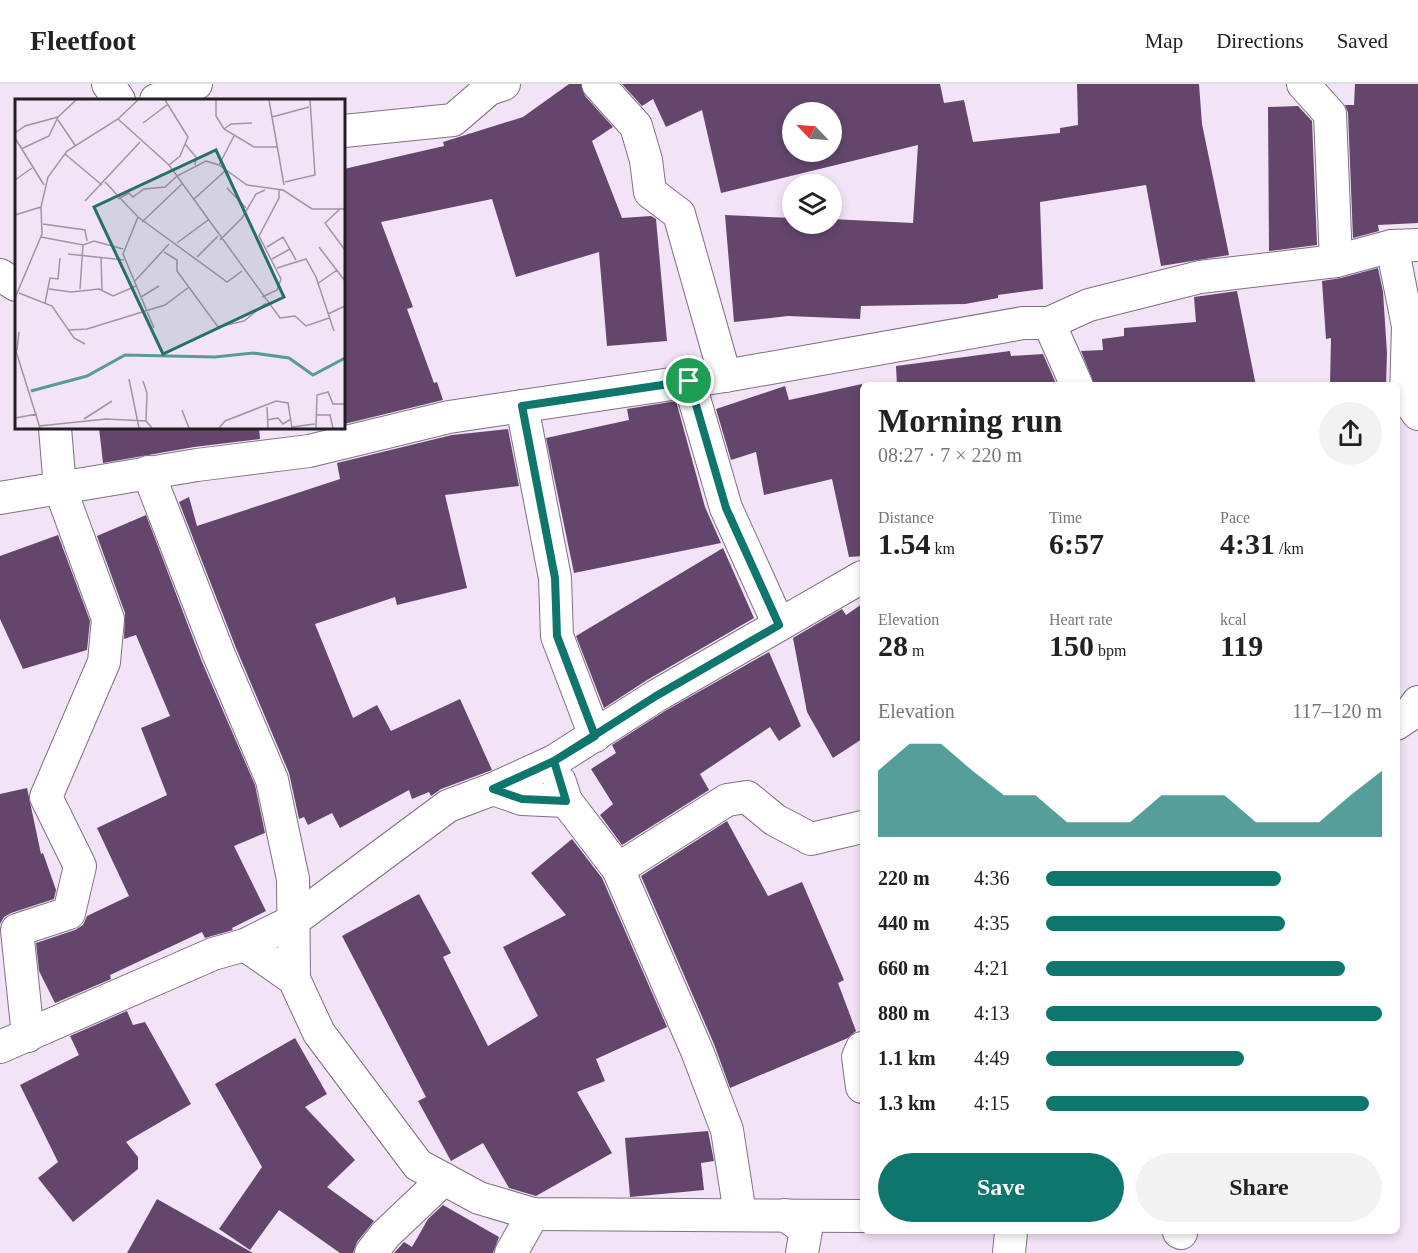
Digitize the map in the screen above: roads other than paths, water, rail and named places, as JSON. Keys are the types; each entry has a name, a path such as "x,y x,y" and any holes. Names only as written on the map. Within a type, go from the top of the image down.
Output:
{"street":[{"path":"108,84 118,99"},
{"path":"159,99 197,84 204,99"},
{"path":"345,131 453,120 489,89 504,84"},
{"path":"598,84 636,126 646,160 650,192 679,214 725,376"},
{"path":"1303,84 1330,114 1336,261"},
{"path":"0,498 148,472 307,439 725,376 1023,323 1049,323 1089,305 1200,277 1336,261 1405,246 1408,326 1406,397 1418,414"},
{"path":"0,275 15,284"},
{"path":"1049,323 1075,382"},
{"path":"689,381 726,508 779,625"},
{"path":"522,406 555,578 557,636 595,736"},
{"path":"55,429 60,488 108,619 104,663 46,797 80,866 69,913 17,930 14,1041 213,954 245,945 293,921 448,806 493,789 554,761 656,696 860,578"},
{"path":"148,472 219,655 272,780 293,879 294,979 319,1033 418,1165 479,1198 533,1214 860,1216"},
{"path":"1400,721 1408,716 1418,702"},
{"path":"554,761 566,801 618,869 697,1051 727,1130 740,1214"},
{"path":"493,789 522,799 566,801"},
{"path":"618,869 727,800 747,797 775,820 812,839 860,827"},
{"path":"245,945 294,979"},
{"path":"860,1053 858,1058 860,1072"},
{"path":"371,1253 385,1235 444,1179"},
{"path":"511,1253 533,1214"},
{"path":"785,1215 806,1230 802,1253"},
{"path":"1009,1253 1011,1234"}]}
